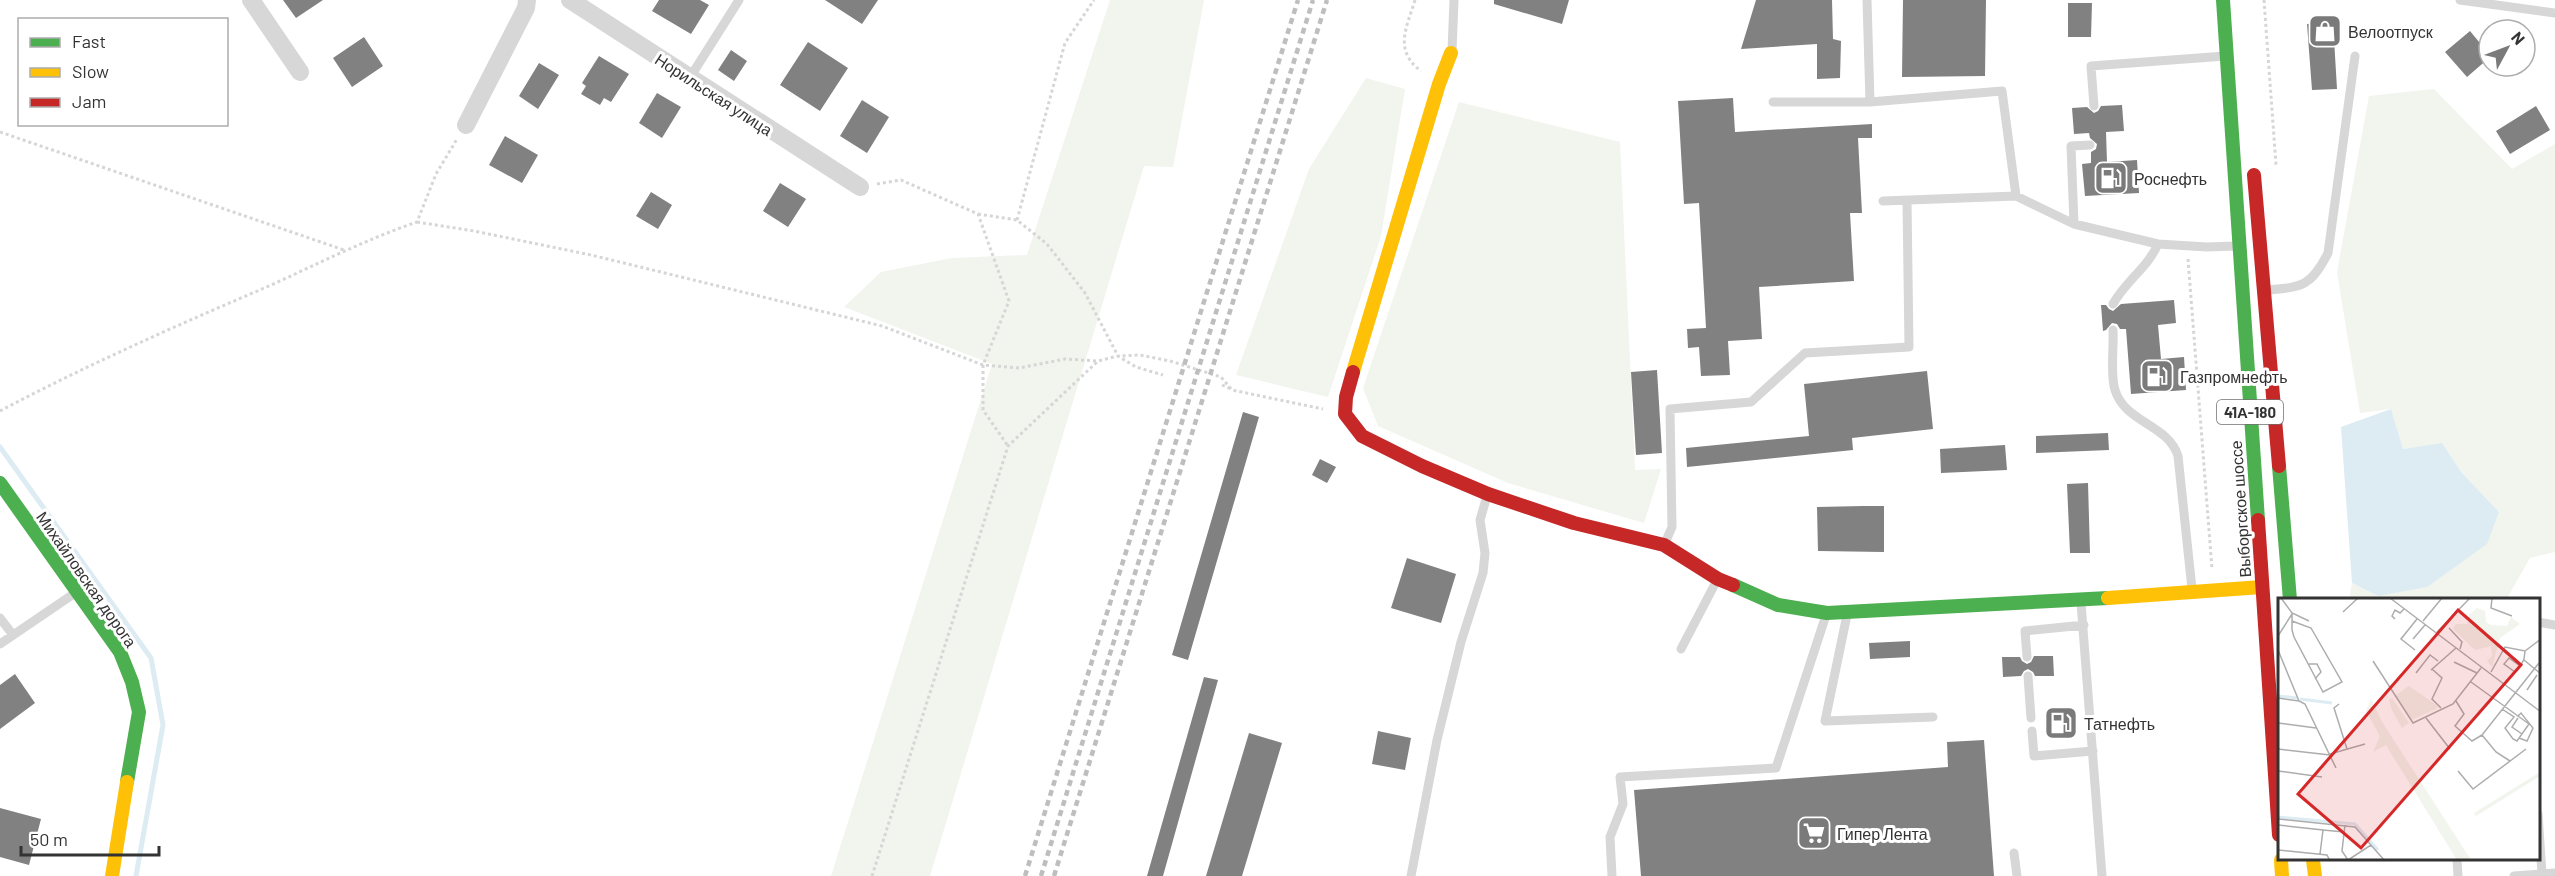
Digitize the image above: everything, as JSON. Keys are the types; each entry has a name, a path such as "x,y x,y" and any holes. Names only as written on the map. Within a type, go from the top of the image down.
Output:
{"street":[{"path":"251,0 300,72"},
{"path":"466,125 526,8 527,0"},
{"name":"Норильская улица","path":"570,0 689,79 860,187"},
{"name":"Выборгское шоссе","path":"2223,0 2278,813"},
{"path":"1451,53 1346,397 1346,414 1362,436 1422,466 1488,494 1574,523 1664,545 1718,579 1778,605 1827,613 2081,600 2262,587"},
{"name":"41А-180","path":"2253,162 2290,598"},
{"name":"Михайловская дорога","path":"0,483 120,652 132,681 139,712 112,876"},
{"path":"2281,861 2282,876"},
{"path":"2313,861 2314,876"}],"lane":[{"path":"689,79 739,0"},
{"path":"1451,53 1454,0"},
{"path":"1868,0 1870,102"},
{"path":"2460,0 2555,14"},
{"path":"2094,106 2091,66 2227,56"},
{"path":"2263,291 2299,287 2317,274 2328,254 2355,56"},
{"path":"1773,102 1870,102 2002,91 2016,196"},
{"path":"2074,224 2071,146 2090,145"},
{"path":"1883,201 2016,196 2074,224 2158,244 2239,245"},
{"path":"1664,545 1672,527 1670,409 1751,402 1805,353 1909,346 1907,201"},
{"path":"2113,304 2158,244"},
{"path":"2113,330 2115,389 2121,402 2132,414 2169,438 2175,445 2192,591"},
{"path":"1411,876 1437,740 1461,642 1483,573 1485,553 1480,520 1488,494"},
{"path":"1681,649 1718,579"},
{"path":"0,644 77,592"},
{"path":"2081,600 2102,876"},
{"path":"1847,612 1825,721 1933,717"},
{"path":"1612,876 1610,837 1623,804 1620,777 1776,768 1827,613"},
{"path":"0,618 13,635"},
{"path":"2540,622 2555,625"},
{"path":"2027,657 2025,631 2084,625"},
{"path":"2028,676 2031,718"},
{"path":"2032,731 2034,756 2093,751"},
{"path":"2540,844 2542,874"},
{"path":"2014,852 2017,876"},
{"path":"2457,861 2458,876"},
{"path":"2514,876 2555,873"}],"path":[{"path":"1017,220 1065,44 1094,0"},
{"path":"1415,0 1403,39 1404,47 1417,68 1431,80 1438,90"},
{"path":"2264,0 2268,43"},
{"path":"417,222 436,174 466,125"},
{"path":"0,132 344,250"},
{"path":"860,187 901,180 978,214 1017,220 1047,244 1085,293 1118,356 1136,367 1162,375"},
{"path":"978,214 1009,301 983,365 983,410 1008,446"},
{"path":"0,411 179,323 344,250 417,222 591,255 882,326 983,365 1019,368 1065,359 1098,361 1118,356 1140,355 1170,361 1221,377 1232,390"},
{"path":"2187,246 2214,589"},
{"path":"872,876 1008,446 1098,361"},
{"path":"1222,385 1232,390 1346,414"}],"shaded area":[{"path":"1110,0 1204,0 1173,167 1144,166 930,876 831,876 992,364 844,307 881,272 952,258 1027,255"},
{"path":"1366,78 1405,89 1381,236 1328,397 1236,375 1309,169"},
{"path":"2434,89 2512,169 2555,144 2555,552 2530,558 2507,598 2349,598 2352,583 2378,596 2499,512 2461,472 2442,444 2403,449 2391,409 2360,413 2337,272 2369,96"},
{"path":"1459,102 1620,142 1635,470 1661,469 1644,523 1508,483 1378,426 1363,388"},
{"path":"2391,409 2403,449 2442,443 2461,472 2499,512 2487,544 2427,587 2378,596 2352,583 2341,427"}],"building":[{"path":"283,0 323,0 296,18"},
{"path":"659,0 700,0 709,5 691,34 652,11"},
{"path":"825,0 878,0 862,24"},
{"path":"1494,0 1569,0 1562,24 1494,4"},
{"path":"1756,0 1832,0 1833,39 1841,41 1840,78 1817,79 1817,44 1741,49"},
{"path":"1903,0 1986,0 1985,76 1902,77"},
{"path":"2068,3 2092,3 2091,37 2068,37"},
{"path":"2333,22 2337,89 2312,90 2307,24"},
{"path":"2470,31 2477,39 2477,68 2467,77 2445,52"},
{"path":"364,37 383,66 352,87 333,58"},
{"path":"808,42 848,68 820,111 780,85"},
{"path":"731,50 747,61 734,81 718,70"},
{"path":"599,56 629,74 611,102 604,98 600,105 581,94 586,86 582,83"},
{"path":"539,63 559,75 538,109 519,96"},
{"path":"657,93 681,107 662,138 639,123"},
{"path":"1733,98 1735,132 1872,124 1872,138 1858,138 1862,213 1850,213 1854,281 1759,287 1762,339 1728,341 1730,375 1701,376 1699,347 1688,348 1687,329 1706,328 1699,203 1684,204 1678,101"},
{"path":"862,100 889,117 867,153 840,136"},
{"path":"2122,105 2124,131 2106,132 2107,162 2137,160 2139,193 2085,196 2082,164 2091,163 2091,152 2096,149 2097,144 2090,138 2089,133 2074,134 2072,108 2087,107 2094,113 2101,106"},
{"path":"2536,106 2550,130 2510,154 2496,131"},
{"path":"505,136 538,155 522,183 489,165"},
{"path":"780,183 806,199 788,227 763,211"},
{"path":"651,192 672,205 658,229 636,216"},
{"path":"2174,300 2176,323 2158,325 2161,359 2184,357 2186,390 2131,394 2126,329 2120,329 2117,324 2112,323 2103,331 2101,305 2106,305 2113,311 2121,304"},
{"path":"1657,370 1662,453 1636,455 1631,372"},
{"path":"1927,371 1933,429 1852,438 1853,450 1687,467 1686,448 1809,436 1804,384"},
{"path":"1243,412 1259,417 1188,660 1172,655"},
{"path":"2108,433 2109,450 2036,453 2036,436"},
{"path":"2005,445 2007,470 1941,473 1940,449"},
{"path":"1320,459 1336,467 1327,483 1312,475"},
{"path":"2088,483 2090,553 2070,553 2067,484"},
{"path":"1884,506 1884,552 1818,551 1817,507"},
{"path":"1407,558 1456,574 1441,623 1391,608"},
{"path":"1910,641 1910,657 1870,659 1869,643"},
{"path":"2034,656 2053,656 2054,676 2035,676 2028,669 2021,676 2003,677 2002,657 2020,657 2027,664"},
{"path":"15,674 35,703 0,729 0,685"},
{"path":"1204,677 1218,680 1163,876 1147,876"},
{"name":"Татнефть","path":"2073,715 2075,734 2049,736 2047,717"},
{"path":"1378,731 1411,738 1405,770 1372,764"},
{"path":"1249,733 1282,743 1242,876 1206,876"},
{"name":"Гипер Лента","path":"1984,740 1994,876 1641,876 1634,790 1948,767 1947,742"},
{"path":"0,808 41,819 29,865 0,857"}],"waterway":[{"path":"0,447 151,658 163,725 136,876"}],"railway":[{"path":"1025,876 1298,0"},
{"path":"1041,876 1313,0"},
{"path":"1054,876 1327,0"}],"traffic: fast":[{"path":"2223,0 2258,520"},
{"path":"2279,466 2290,598"},
{"path":"0,483 120,652 132,682 139,712 127,782"},
{"path":"1733,585 1778,605 1827,613 2108,598"}],"traffic: slow":[{"path":"1353,372 1439,84 1451,53"},
{"path":"2108,598 2262,587"},
{"path":"112,876 127,782"},
{"path":"2281,861 2282,876"},
{"path":"2313,861 2315,876"}],"traffic: jam":[{"path":"2254,175 2279,466"},
{"path":"1353,372 1346,397 1345,414 1362,436 1422,466 1488,494 1574,523 1664,545 1718,579 1733,585"},
{"path":"2258,520 2278,820"}],"place":[{"name":"Велоотпуск","path":"2325,31"},
{"name":"Роснефть","path":"2111,178"},
{"name":"Газпромнефть","path":"2157,376"},
{"name":"Татнефть","path":"2061,723"},
{"name":"Гипер Лента","path":"1814,833"}]}
